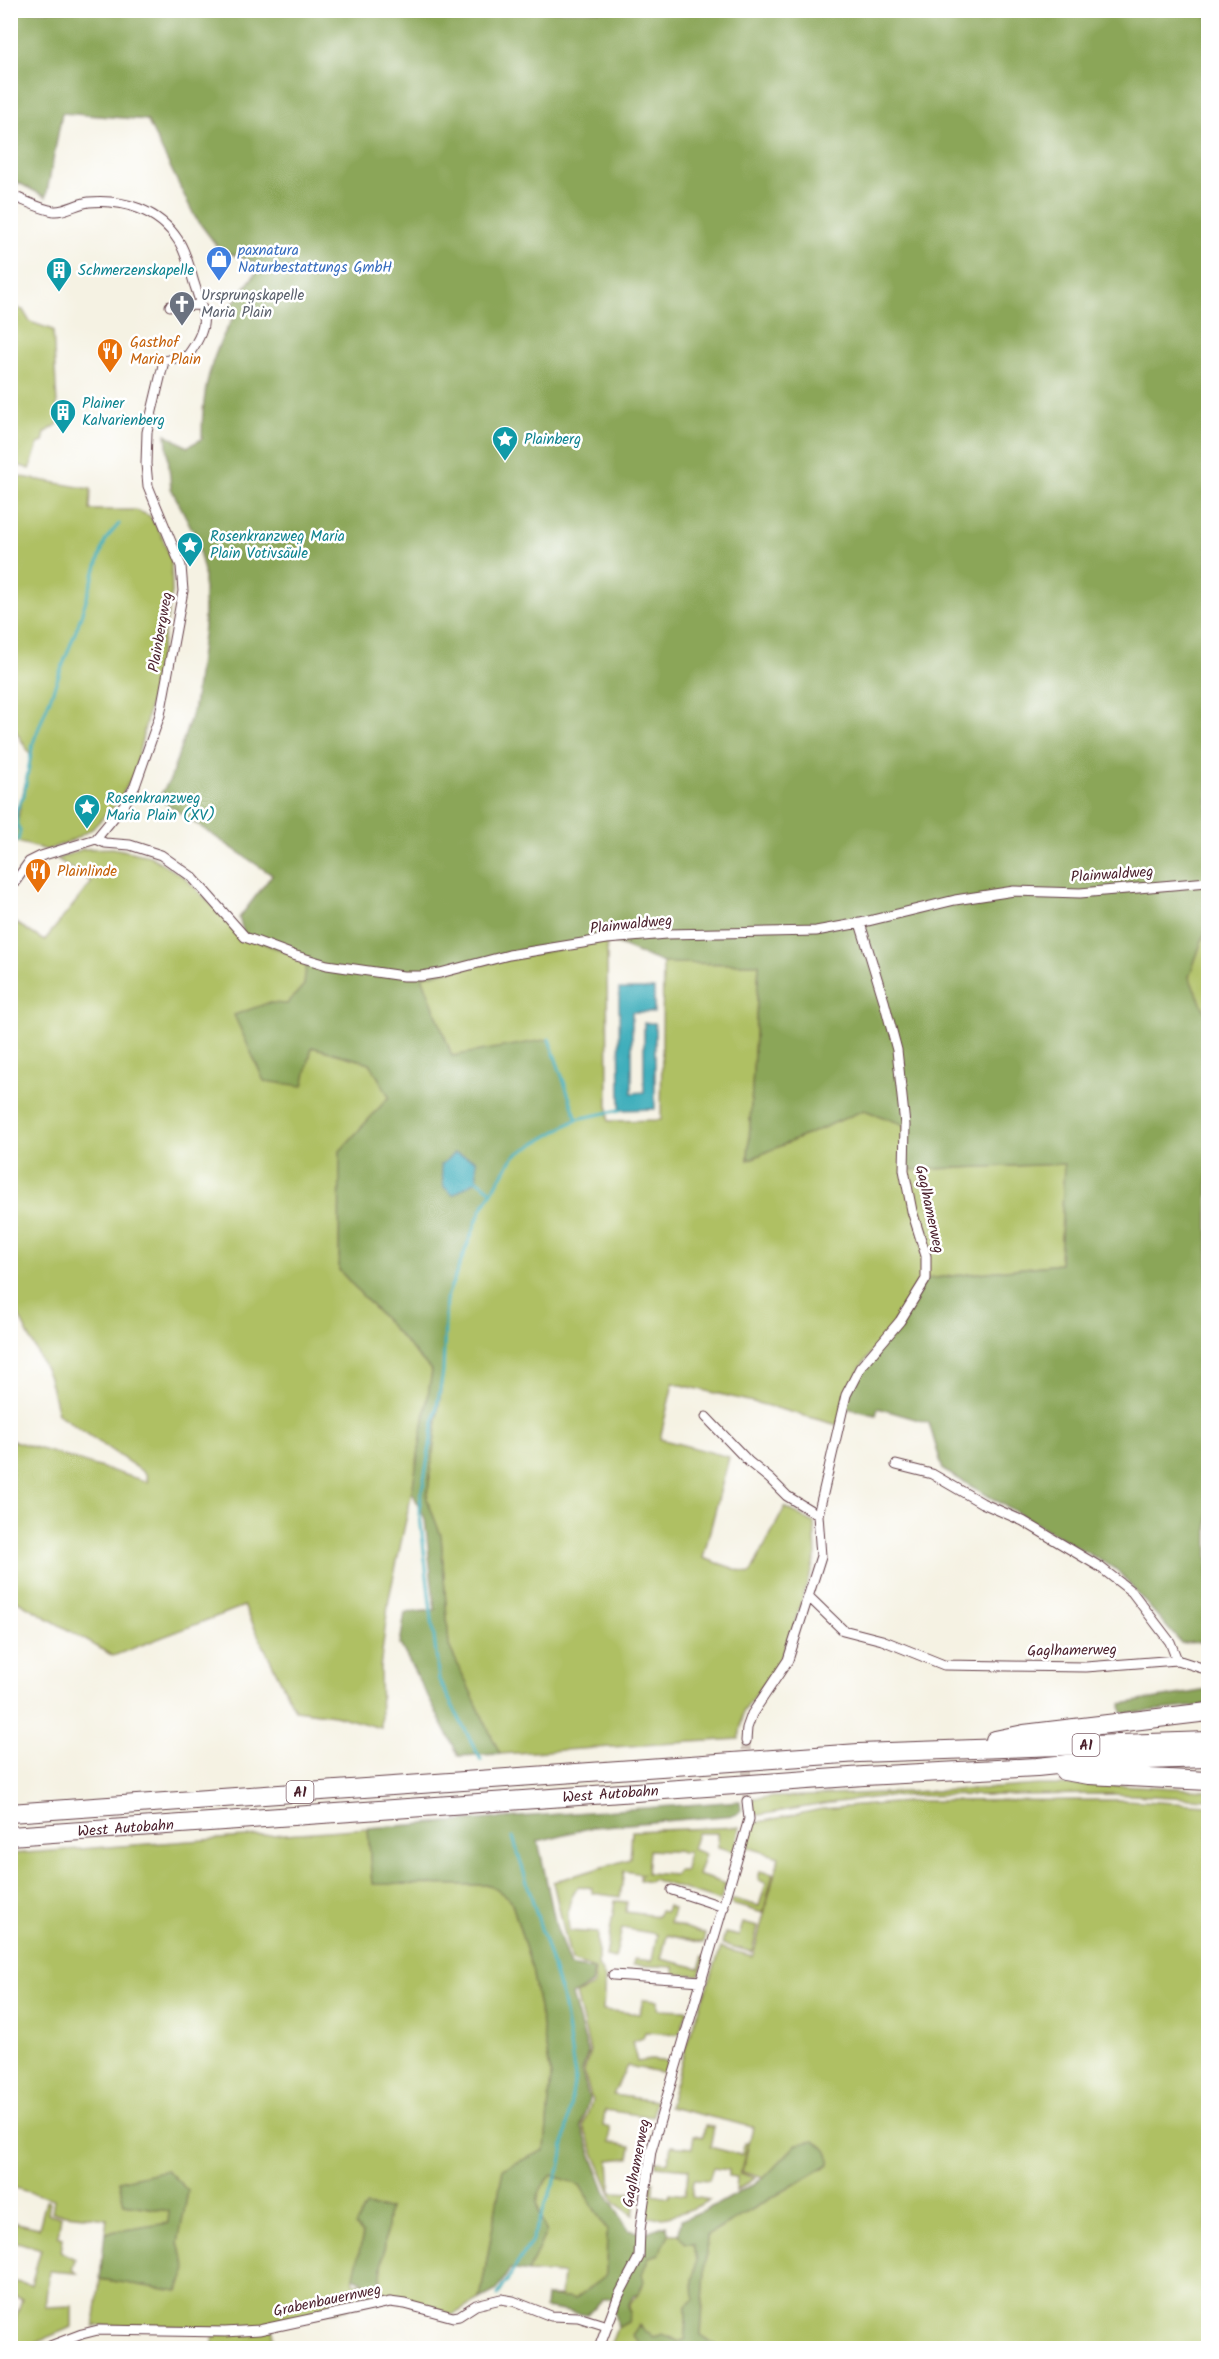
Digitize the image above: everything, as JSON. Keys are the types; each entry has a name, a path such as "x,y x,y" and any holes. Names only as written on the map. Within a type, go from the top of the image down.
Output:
{"highway":[{"path":"964,1748 1024,1734 1209,1712"},
{"name":"West Autobahn","path":"10,1813 614,1769 964,1748 1209,1741"},
{"name":"West Autobahn","path":"10,1836 852,1777 1037,1767 1086,1762 1209,1758"},
{"path":"1037,1767 1089,1775 1209,1781"}],"street":[{"name":"Plainbergweg","path":"10,195 55,211 83,202 99,201 129,205 152,215 166,225 180,242 201,305 205,325 188,356 164,361 147,432 148,486 181,566 183,591 160,715 135,786 124,805 96,839"},
{"path":"170,306 201,305"},
{"path":"10,889 28,862 96,839"},
{"name":"Plainwaldweg","path":"96,839 105,843 130,845 161,855 192,877 244,937 327,965 403,976 440,973 509,955 607,939 667,934 816,931 955,900 1014,891 1080,893 1209,882"},
{"name":"Gaglhamerweg","path":"746,1741 747,1728 752,1714 788,1660 822,1556 818,1515 846,1395 860,1368 900,1321 926,1279 926,1256 912,1210 904,1170 905,1125 897,1050 860,923"},
{"path":"706,1417 749,1462 787,1496 818,1515"},
{"path":"896,1465 932,1474 982,1503 1023,1521 1101,1567 1132,1592 1170,1642 1177,1660"},
{"name":"Gaglhamerweg","path":"808,1596 843,1630 882,1640 944,1665 1086,1667 1177,1660 1209,1670"},
{"name":"Gaglhamerweg","path":"598,2349 620,2295 639,2258 640,2230 649,2160 724,1907 748,1819 747,1801"},
{"path":"672,1890 724,1907"},
{"path":"613,1975 702,1981"},
{"name":"Grabenbauernweg","path":"45,2349 98,2330 225,2332 259,2330 390,2302 453,2317 459,2316 476,2305 501,2299 513,2301 551,2316 578,2317 608,2326"}],"green space":[{"path":"10,11 1208,11 1208,924 1189,977 1208,1018 1208,1642 1181,1643 1117,1570 943,1470 929,1423 878,1408 876,1415 842,1407 846,1395 926,1279 1060,1264 1064,1164 904,1170 905,1125 864,1110 748,1160 759,964 663,963 607,940 422,976 452,1056 549,1039 577,1119 514,1156 481,1210 446,1300 443,1373 427,1499 441,1536 449,1646 500,1754 459,1756 400,1644 405,1613 435,1610 425,1519 412,1492 432,1371 339,1270 340,1151 389,1097 370,1063 312,1047 303,1086 264,1081 234,1015 268,1003 287,1004 304,985 307,959 245,937 239,918 272,875 158,798 170,780 194,707 204,627 204,571 195,535 171,488 166,434 187,447 202,439 203,406 208,376 218,347 233,318 230,307 262,265 220,250 195,217 147,120 62,113 46,197 11,179","holes":["455,1153 476,1160 441,1165"]},
{"path":"11,306 23,310 30,322 53,330 58,424 45,433 43,442 38,444 30,469 11,463"},
{"path":"11,475 91,489 90,510 136,510 150,516 161,534 171,560 172,592 134,774 116,804 92,829 73,840 47,850 13,841 31,756 11,723"},
{"path":"113,848 150,856 184,877 245,937 307,959 304,985 287,1004 268,1003 312,1047 370,1063 389,1097 340,1151 339,1270 432,1371 412,1492 389,1598 380,1668 381,1728 334,1715 295,1710 244,1606 113,1656 11,1597 11,1440 148,1482 146,1474 58,1414 49,1377 18,1314 11,1315 10,919 44,941 92,882 57,859 83,849"},
{"path":"1208,924 1208,1018 1189,977"},
{"path":"607,939 608,1121 661,1120 663,963 759,964 748,1160 864,1110 905,1125 904,1170 1064,1164 1060,1264 926,1279 860,1368 838,1425 673,1383 660,1439 729,1457 703,1558 750,1574 785,1507 814,1523 816,1555 793,1629 776,1668 743,1712 739,1739 500,1754 449,1646 441,1536 427,1499 443,1373 446,1300 481,1210 514,1156 577,1119 452,1056 421,976"},
{"path":"1208,1690 1208,1705 1122,1714 1121,1704"},
{"path":"1039,1785 1120,1785 1208,1790 1208,1799 1112,1794 889,1796 759,1815 751,1811 753,1798"},
{"path":"1125,1800 1208,1805 1208,2348 721,2348 701,2336 707,2236 828,2165 829,2158 797,2144 764,2178 742,2172 753,2127 669,2107 686,2046 721,1948 753,1956 779,1857 747,1847 754,1823 822,1809 918,1801"},
{"path":"740,1801 741,1810 735,1815 593,1827 538,1841 556,1926 570,1966 594,1970 591,1984 572,1995 588,2052 582,2072 589,2099 581,2126 605,2190 628,2230 644,2233 666,2225 669,2234 659,2254 649,2257 642,2274 644,2281 638,2294 633,2296 628,2306 631,2312 628,2322 617,2328 612,2299 603,2299 587,2315 545,2308 546,2296 575,2299 606,2275 607,2230 580,2185 552,2175 545,2182 538,2196 538,2209 546,2232 528,2272 510,2269 497,2290 480,2299 503,2169 545,2150 551,2076 532,1969 511,1900 490,1885 372,1884 368,1828"},
{"path":"739,1827 735,1852 718,1847 717,1833 697,1833 692,1849 705,1854 698,1875 726,1884 720,1901 652,1879 648,1882 640,1880 640,1875 643,1874 624,1871 620,1897 592,1893 592,1888 579,1886 570,1902 569,1931 598,1933 598,1965 605,1978 603,2010 640,2014 643,1999 658,2000 658,2009 688,2010 679,2034 645,2032 643,2038 632,2042 637,2062 651,2060 672,2062 666,2073 627,2066 613,2095 655,2101 653,2117 605,2110 603,2126 610,2128 610,2142 631,2146 629,2158 609,2160 611,2192 637,2193 633,2215 615,2203 583,2126 592,2101 584,2072 590,2051 576,1994 593,1986 595,1969 571,1961 553,1882 630,1859 632,1831","holes":["649,1850 688,1852 686,1871 678,1871 676,1875 647,1873"]},
{"path":"368,1828 372,1884 490,1885 511,1900 532,1969 551,2076 545,2150 503,2169 480,2299 453,2315 431,2307 387,2298 380,2285 389,2209 363,2234 353,2283 366,2283 362,2306 273,2322 274,2348 213,2348 213,2329 152,2325 94,2326 100,2279 178,2291 187,2270 178,2243 188,2191 167,2170 119,2181 124,2204 170,2211 168,2224 105,2233 107,2219 52,2212 54,2199 11,2187 11,1854"},
{"path":"760,1871 773,1874 763,1913 731,1904 733,1899 759,1906 766,1883 758,1880"},
{"path":"615,1901 627,1902 626,1912 658,1916 660,1911 666,1912 668,1906 674,1909 670,1923 705,1934 703,1943 667,1935 661,1959 699,1968 703,1956 706,1957 699,1975 674,1974 674,1967 633,1965 634,1959 652,1961 657,1934 622,1928 615,1959 606,1957"},
{"path":"743,1923 758,1927 752,1952 722,1944 725,1933 739,1936"},
{"path":"705,2126 714,2127 710,2147 741,2155 745,2143 748,2143 740,2173 756,2178 736,2191 737,2177 728,2176 728,2170 713,2168 709,2180 694,2179 692,2197 710,2200 679,2213 653,2218 645,2217 651,2182 653,2182 653,2194 669,2197 670,2193 685,2195 689,2169 656,2166 656,2161 668,2162 671,2146 692,2148 694,2135 703,2137"},
{"path":"814,2141 826,2150 829,2164 707,2236 701,2335 721,2348 643,2348 632,2335 639,2325 654,2338 662,2334 679,2342 686,2339 686,2306 694,2299 693,2279 697,2260 694,2243 685,2243 679,2234 681,2220 718,2204 764,2178 797,2144"},
{"path":"167,2170 188,2191 178,2243 187,2270 177,2291 100,2279 105,2233 168,2223 169,2211 124,2204 119,2181"},
{"path":"552,2175 580,2185 607,2231 606,2275 575,2299 546,2296 561,2296 563,2274 528,2272 546,2232 538,2209 538,2196"},
{"path":"46,2201 50,2202 48,2214 61,2216 58,2236 63,2238 61,2252 75,2259 72,2269 77,2273 49,2271 45,2307 72,2306 72,2327 22,2348 11,2348 11,2323 14,2323 22,2299 11,2295 11,2281 31,2285 41,2249 14,2241 13,2222 39,2228"},
{"path":"366,2206 389,2209 380,2284 386,2297 362,2305 366,2283 354,2277 363,2234 355,2226"},
{"path":"669,2234 679,2234 685,2243 694,2243 697,2260 693,2279 694,2299 686,2306 686,2339 679,2342 671,2337 642,2346 643,2348 609,2348 617,2328 628,2322 631,2303 641,2290 642,2272 649,2257 659,2254"}],"water":[{"path":"619,989 654,989 654,1012 632,1012 632,1093 644,1092 644,1023 655,1023 655,1109 620,1110"},
{"path":"455,1153 476,1160 477,1180 453,1195 444,1187 441,1165"}],"waterway":[{"path":"18,840 20,831 16,811 24,795 33,743 78,625 106,539 119,524"},
{"path":"549,1039 577,1119"},
{"path":"481,1760 439,1680 419,1508 443,1373 446,1300 481,1210 514,1156 577,1119 620,1110"},
{"path":"477,1180 492,1191"},
{"path":"498,2295 531,2242 561,2164 575,2077 563,2000 513,1837"}],"tunnel":[{"path":"746,1741 747,1801"}],"place":[{"name":"paxnatura Naturbestattungs GmbH","path":"219,282"},
{"name":"Schmerzenskapelle","path":"59,293"},
{"name":"Ursprungskapelle Maria Plain","path":"182,327"},
{"name":"Gasthof Maria Plain","path":"110,374"},
{"name":"Plainer Kalvarienberg","path":"63,435"},
{"name":"Plainberg","path":"505,462"},
{"name":"Rosenkranzweg Maria Plain Votivsäule","path":"190,568"},
{"name":"Rosenkranzweg Maria Plain (XV)","path":"87,830"},
{"name":"Plainlinde","path":"38,894"}]}
